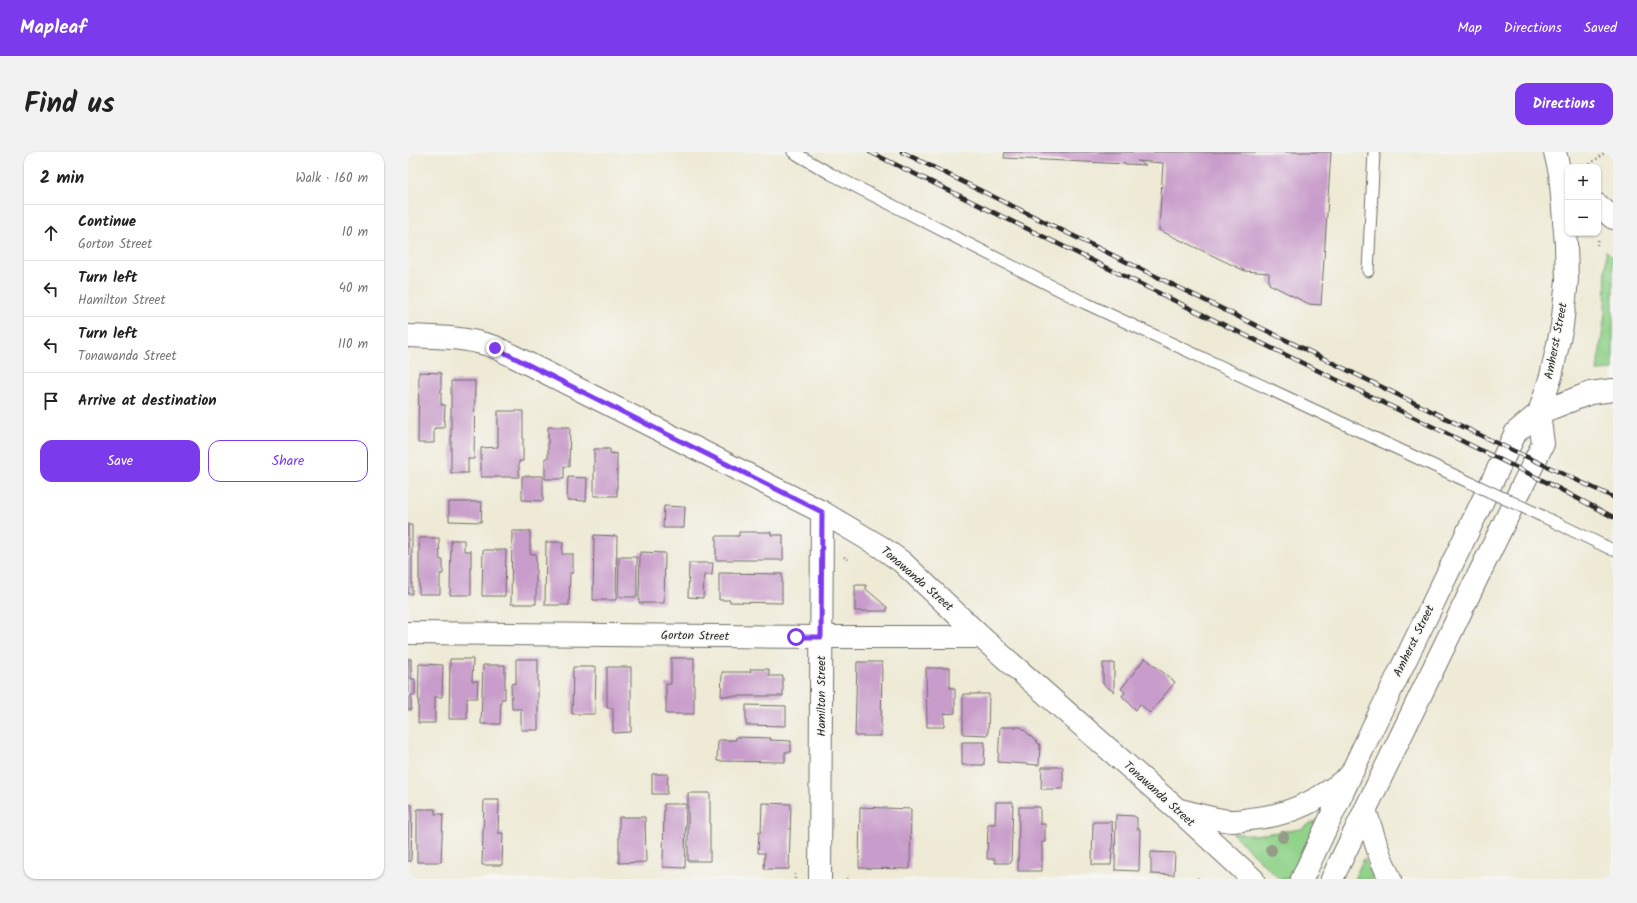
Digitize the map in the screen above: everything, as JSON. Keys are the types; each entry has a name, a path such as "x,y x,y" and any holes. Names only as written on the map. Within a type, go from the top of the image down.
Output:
{"street":[{"name":"Amherst Street","path":"1332,879 1473,585 1543,444 1539,413 1551,376 1562,326 1567,280 1564,176 1555,152"},
{"path":"1601,208 1613,218"},
{"name":"Tonawanda Street","path":"408,336 474,340 495,348 822,512 881,547 902,562 981,637 1177,809 1253,879"},
{"path":"1539,413 1590,394 1613,390"},
{"name":"Amherst Street","path":"1302,879 1350,775 1516,432 1539,413"},
{"name":"Hamilton Street","path":"820,879 822,512"},
{"name":"Gorton Street","path":"408,633 981,637"},
{"path":"1177,809 1206,817 1232,821 1269,818 1299,808 1330,792 1350,775"},
{"path":"1365,810 1380,856 1390,879"}],"lane":[{"path":"793,152 831,174 1085,303 1613,550"},
{"path":"1368,271 1374,152"}],"path":[{"path":"1590,164 1606,152"},
{"path":"1597,244 1599,238"},
{"path":"795,874 795,879"},
{"path":"847,879 848,875"}],"green space":[{"path":"1606,250 1613,257 1613,370 1597,371 1605,314"},
{"path":"1322,817 1288,879 1279,879 1232,833 1255,835 1301,829"},
{"path":"1364,858 1373,879 1354,879"}],"building":[{"path":"1005,152 1331,152 1321,305 1309,304 1269,284 1269,273 1245,271 1159,230 1163,163 1137,161 1146,165 1004,158"},
{"path":"419,372 441,373 441,405 445,405 444,428 434,428 434,443 418,443"},
{"path":"451,381 475,381 474,459 468,459 468,473 451,473"},
{"path":"498,411 523,411 523,461 519,461 519,477 481,477 481,448 498,447"},
{"path":"548,427 570,427 569,467 564,466 564,479 545,479 545,458 548,458"},
{"path":"594,449 610,449 610,453 617,454 617,496 594,496"},
{"path":"522,476 543,476 543,501 522,500"},
{"path":"568,477 587,478 586,501 567,500"},
{"path":"449,502 482,502 481,522 449,521"},
{"path":"664,506 685,507 684,528 663,528"},
{"path":"408,525 412,525 412,594 408,594"},
{"path":"512,531 530,531 530,554 536,554 536,604 511,604"},
{"path":"739,532 771,532 771,535 783,535 783,560 716,560 716,536 739,536"},
{"path":"594,535 617,536 616,600 593,600"},
{"path":"419,538 439,538 440,560 443,560 443,574 440,574 440,594 419,594"},
{"path":"451,540 464,540 464,551 471,551 471,595 450,595"},
{"path":"546,542 563,542 562,554 573,554 573,573 570,573 569,605 545,605"},
{"path":"483,550 506,550 505,596 482,596"},
{"path":"640,552 665,553 664,603 639,603"},
{"path":"619,557 637,557 637,597 618,597"},
{"path":"689,563 713,563 712,575 704,575 703,598 688,597"},
{"path":"719,573 782,574 782,603 730,602 730,600 719,600"},
{"path":"855,585 866,585 866,589 887,607 887,611 855,611"},
{"path":"671,658 694,658 694,714 666,714 666,684 671,684"},
{"path":"1145,658 1175,682 1150,713 1140,704 1136,710 1122,696 1125,692 1121,689"},
{"path":"408,659 411,659 411,679 415,679 415,695 411,695 411,710 408,710"},
{"path":"450,659 473,659 472,681 478,681 477,698 467,698 467,719 449,719"},
{"path":"516,659 538,659 538,730 521,730 521,709 512,709 511,684 516,683"},
{"path":"857,662 882,662 881,736 855,736"},
{"path":"1103,663 1114,663 1114,692 1103,684"},
{"path":"419,664 443,665 442,697 435,697 435,723 418,723"},
{"path":"483,665 505,665 505,699 501,699 500,724 481,724"},
{"path":"573,667 596,667 595,714 572,714"},
{"path":"607,667 631,667 631,732 613,733 613,708 607,708"},
{"path":"926,668 950,668 950,688 955,688 955,713 944,714 944,727 927,727"},
{"path":"750,669 769,669 769,676 783,676 783,696 721,696 722,672 751,672"},
{"path":"963,694 989,694 988,735 963,734"},
{"path":"746,705 786,706 786,726 746,725"},
{"path":"1000,727 1021,727 1040,745 1039,765 998,762"},
{"path":"736,737 771,738 770,740 791,741 791,752 785,752 785,762 717,761 718,740 736,740"},
{"path":"962,742 985,742 984,765 962,765"},
{"path":"1042,767 1063,767 1063,789 1041,789"},
{"path":"652,774 668,774 667,794 652,794"},
{"path":"688,793 710,793 710,861 688,861"},
{"path":"484,800 499,800 498,833 503,833 502,865 482,865"},
{"path":"996,802 1013,802 1011,863 995,863 995,859 987,859 988,824 995,824"},
{"path":"762,803 791,804 789,869 764,869 765,853 758,853 759,832 761,832"},
{"path":"664,804 686,804 685,868 663,867"},
{"path":"408,805 412,805 411,861 408,861"},
{"path":"860,807 911,809 910,869 859,868"},
{"path":"1019,807 1040,807 1040,824 1045,824 1045,842 1042,842 1042,871 1018,871"},
{"path":"417,809 435,809 435,814 443,814 441,862 417,862"},
{"path":"1116,815 1134,816 1137,818 1137,829 1140,829 1139,871 1115,870"},
{"path":"619,817 645,817 646,862 619,863"},
{"path":"1093,822 1112,822 1113,849 1111,865 1092,865"},
{"path":"1151,852 1175,853 1174,875 1151,874"}],"railway":[{"path":"870,152 1550,484 1613,517"},
{"path":"902,152 1484,437 1613,497"}],"route":[{"path":"495,348 822,512 821,637 796,637"}]}
